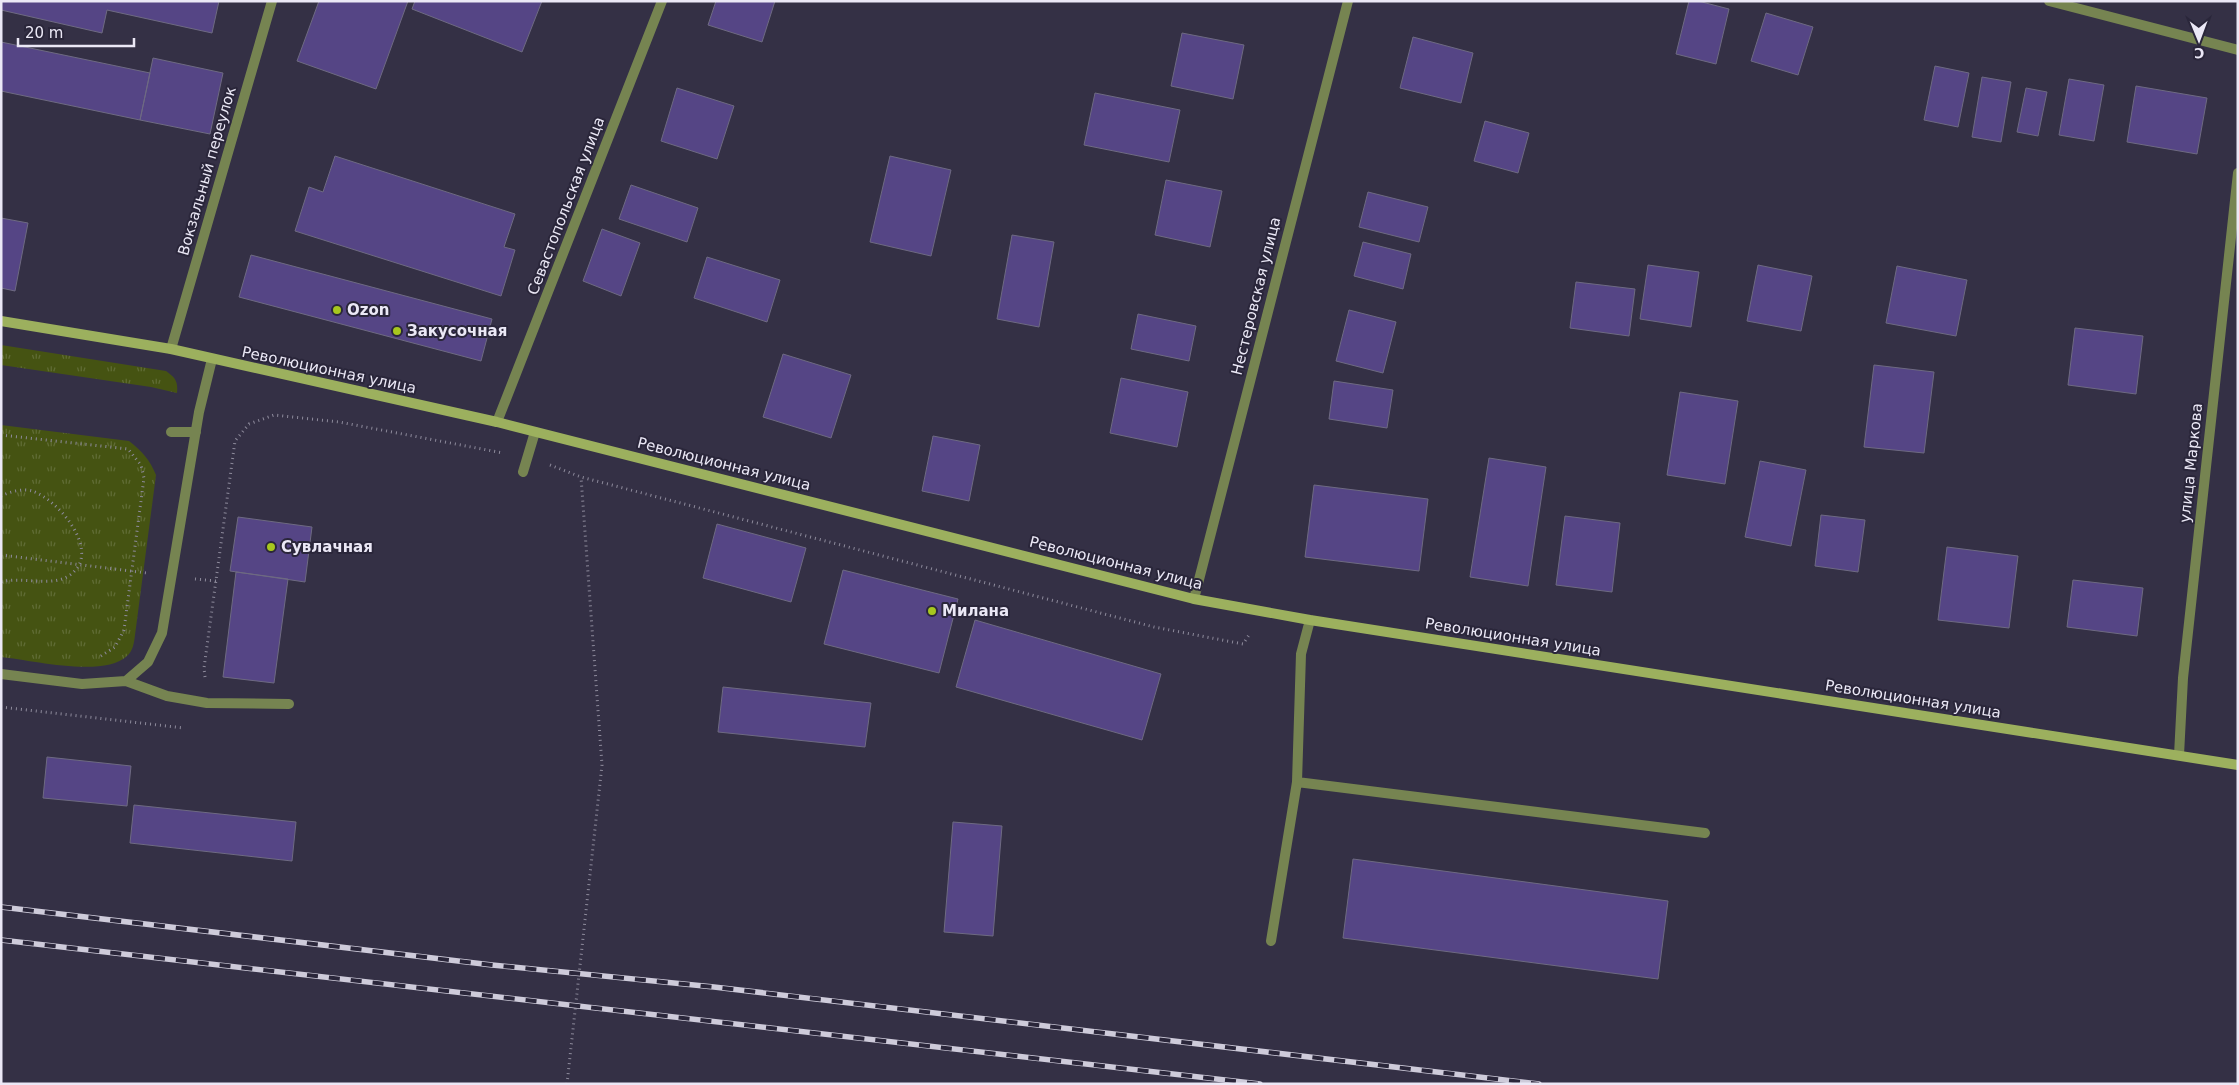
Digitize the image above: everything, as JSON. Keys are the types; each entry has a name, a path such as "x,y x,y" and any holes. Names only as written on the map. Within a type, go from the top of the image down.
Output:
{"main road":[{"name":"Революционная улица","path":"1,321 171,350 497,422 1194,598 1310,620 2238,765"}],"street":[{"name":"Вокзальный переулок","path":"171,350 272,1"},
{"name":"Севастопольская улица","path":"497,422 662,1"},
{"name":"Нестеровская улица","path":"1194,598 1348,1"},
{"path":"2049,1 2238,50"},
{"name":"улица Маркова","path":"2178,755 2184,668 2238,174"},
{"path":"126,681 148,662 162,633 173,577 196,432 212,359"},
{"path":"171,432 196,432"},
{"path":"523,472 535,432"},
{"path":"1271,941 1298,782 1301,654 1310,620"},
{"path":"1,674 82,684 126,681 166,696 207,703 289,704"},
{"path":"1298,782 1705,833"}],"path":[{"path":"1,707 202,730 207,703 204,668 236,441 250,424 274,415 340,422 528,458 581,477 1154,627 1243,644 1265,612"},
{"path":"1,435 128,449 141,465 144,478 124,630 115,647 101,656 94,657"},
{"path":"567,1084 602,765 581,477"},
{"path":"1,496 17,491 31,491 48,501 63,514 79,538 82,555 70,575 57,580 1,582"},
{"path":"1,555 216,581"}],"green space":[{"path":"1,345 166,371 176,381 177,393 151,387 1,365"},
{"path":"1,425 129,441 145,456 154,470 156,475 134,644 127,656 116,662 102,666 85,667 1,657"}],"building":[{"path":"1,1 219,1 212,33 107,10 102,33 1,10"},
{"path":"319,1 408,1 376,89 297,61"},
{"path":"415,1 542,1 522,52 412,9"},
{"path":"716,1 775,1 762,42 708,25"},
{"path":"1689,1 1698,1 1729,9 1716,64 1676,54"},
{"path":"1766,13 1813,27 1798,75 1751,61"},
{"path":"1182,33 1244,45 1233,99 1171,86"},
{"path":"1413,37 1473,53 1461,103 1400,88"},
{"path":"1,42 150,73 140,120 1,91"},
{"path":"153,58 223,73 210,134 140,120"},
{"path":"1935,66 1969,73 1958,127 1924,120"},
{"path":"1982,77 2011,82 2001,142 1972,137"},
{"path":"2069,79 2104,85 2094,141 2059,135"},
{"path":"2136,86 2207,98 2197,154 2127,142"},
{"path":"677,88 734,106 717,159 661,141"},
{"path":"2026,88 2047,92 2038,136 2017,132"},
{"path":"1095,93 1180,110 1169,162 1084,145"},
{"path":"1485,121 1529,133 1518,173 1474,161"},
{"path":"335,156 515,214 504,247 515,250 501,296 295,231 309,187 323,192"},
{"path":"890,156 951,170 931,256 870,242"},
{"path":"1166,180 1222,191 1210,247 1155,235"},
{"path":"631,185 698,208 687,242 619,219"},
{"path":"1368,192 1428,207 1419,242 1359,227"},
{"path":"1,218 28,223 15,291 1,288"},
{"path":"602,229 640,243 621,296 583,281"},
{"path":"1012,235 1054,242 1039,327 997,319"},
{"path":"1363,242 1411,254 1403,289 1354,276"},
{"path":"251,255 492,319 481,361 239,297"},
{"path":"707,257 780,280 767,322 694,298"},
{"path":"1648,265 1699,272 1691,327 1640,319"},
{"path":"1758,265 1812,276 1801,331 1747,321"},
{"path":"1897,266 1967,280 1956,336 1886,323"},
{"path":"1576,282 1635,289 1629,336 1570,328"},
{"path":"1349,310 1396,322 1383,373 1336,361"},
{"path":"1138,314 1196,326 1189,361 1131,349"},
{"path":"2075,328 2143,336 2136,394 2068,385"},
{"path":"783,354 851,375 831,438 763,417"},
{"path":"1874,365 1934,372 1924,453 1864,447"},
{"path":"1121,378 1188,392 1177,447 1110,433"},
{"path":"1334,381 1393,390 1387,428 1329,419"},
{"path":"1680,392 1738,401 1725,484 1667,475"},
{"path":"933,436 980,445 969,501 922,491"},
{"path":"1489,458 1546,467 1528,586 1470,577"},
{"path":"1760,461 1806,470 1791,546 1745,537"},
{"path":"1314,485 1428,499 1419,571 1305,557"},
{"path":"1821,515 1865,520 1858,572 1815,566"},
{"path":"1565,516 1620,523 1612,592 1556,585"},
{"path":"238,517 312,527 305,582 230,571"},
{"path":"717,524 806,548 791,602 703,578"},
{"path":"1947,547 2018,556 2009,628 1938,620"},
{"path":"843,570 958,599 939,673 824,644"},
{"path":"236,572 288,579 274,683 223,677"},
{"path":"2073,580 2143,588 2137,636 2067,627"},
{"path":"975,620 1161,674 1142,740 956,687"},
{"path":"723,687 871,703 865,747 718,732"},
{"path":"47,757 131,766 127,806 43,798"},
{"path":"134,805 296,822 292,861 130,843"},
{"path":"953,822 1002,826 993,936 944,932"},
{"path":"1353,859 1668,901 1658,979 1343,938"}],"railway":[{"path":"1,907 492,965 714,987 1539,1084"},
{"path":"1,940 1260,1084"}],"place":[{"name":"Ozon","path":"337,310"},
{"name":"Закусочная","path":"397,331"},
{"name":"Сувлачная","path":"271,547"},
{"name":"Милана","path":"932,611"}]}
